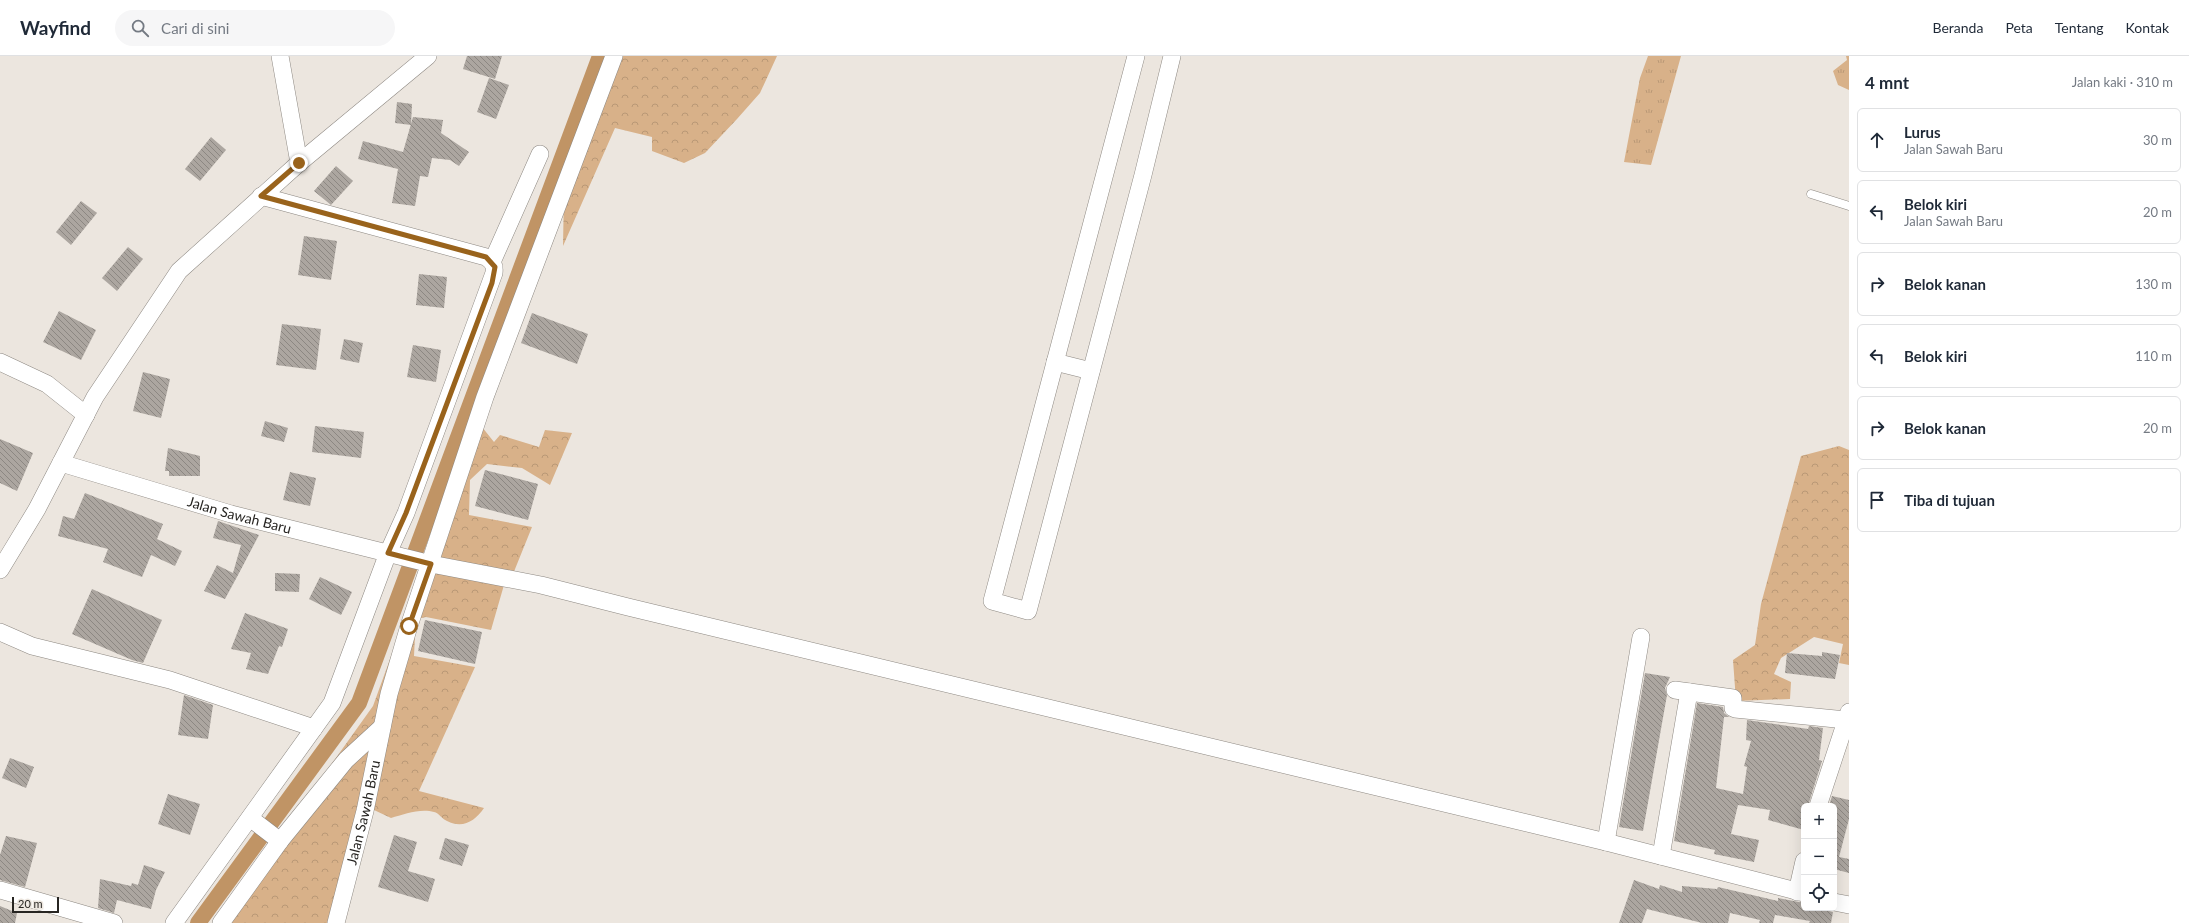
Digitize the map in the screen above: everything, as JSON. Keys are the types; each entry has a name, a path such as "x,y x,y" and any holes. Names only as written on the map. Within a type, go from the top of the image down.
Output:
{"street":[{"path":"280,56 299,163"},
{"path":"0,570 37,509 99,390 179,271 299,163 428,56"},
{"path":"614,56 485,397 426,563 541,585 628,608 1606,842 1801,892"},
{"path":"1136,56 992,601 1028,611 1143,175 1172,56"},
{"path":"492,262 540,154"},
{"path":"174,923 253,820 332,703 392,554 492,283 495,267 486,257 261,196"},
{"path":"0,362 47,384 86,415"},
{"path":"1055,362 1091,371"},
{"name":"Jalan Sawah Baru","path":"61,463 231,514 426,563 389,694 365,811 336,923"},
{"path":"0,632 32,646 170,680 314,728"},
{"path":"1606,842 1640,637"},
{"path":"1661,856 1682,691 1733,698 1733,708 1735,709 1848,716 1819,803"},
{"path":"221,923 276,839 346,760 382,727"},
{"path":"253,820 276,839"},
{"path":"0,890 114,923"},
{"path":"1837,903 1849,905"}],"lane":[{"path":"1811,194 1849,206"}],"green space":[{"path":"616,56 777,56 760,93 705,153 684,163 652,151 652,137 615,128 563,246 564,191"},
{"path":"1648,56 1681,56 1651,165 1624,162 1640,78"},
{"path":"1846,56 1849,56 1849,90 1838,85 1833,71 1847,60"},
{"path":"482,427 494,442 500,435 539,447 545,430 572,433 550,485 522,468 487,464 470,480 469,515 532,527 511,579 506,578 491,630 426,617 417,619"},
{"path":"1839,446 1849,450 1849,665 1839,663 1843,644 1814,637 1781,658 1774,674 1791,682 1790,699 1736,701 1733,660 1755,645 1761,604 1801,456"},
{"path":"415,636 414,656 475,667 419,791 484,808 477,817 463,824 445,820 436,813 429,811 412,812 391,818 374,810 371,806 393,694"},
{"path":"398,637 330,923 215,923 263,860 373,706"}],"building":[{"path":"467,56 502,56 495,79 463,69"},
{"path":"489,78 509,85 496,119 477,112"},
{"path":"397,102 412,104 411,125 395,123"},
{"path":"413,117 443,120 441,133 469,152 459,166 450,160 432,158 428,177 420,176 415,206 392,203 398,169 358,159 363,141 403,152"},
{"path":"211,137 226,150 200,181 185,169"},
{"path":"336,166 353,181 331,205 314,191"},
{"path":"81,201 97,213 71,245 56,232"},
{"path":"304,236 337,241 331,280 298,275"},
{"path":"128,247 143,259 117,291 102,278"},
{"path":"419,274 447,277 444,308 416,305"},
{"path":"59,311 96,330 81,360 43,342"},
{"path":"532,313 588,334 577,364 521,343"},
{"path":"282,324 321,329 316,370 276,365"},
{"path":"344,339 363,343 359,363 340,359"},
{"path":"413,345 441,350 436,382 407,377"},
{"path":"143,372 170,379 161,418 133,411"},
{"path":"265,421 288,428 284,442 261,436"},
{"path":"315,426 364,432 361,458 312,452"},
{"path":"0,439 33,453 17,491 0,483"},
{"path":"168,448 200,456 200,476 169,476 169,471 165,471"},
{"path":"485,470 538,484 528,520 475,506"},
{"path":"290,472 316,478 310,506 283,500"},
{"path":"85,493 163,524 157,539 182,551 175,566 151,555 142,577 103,562 108,549 58,536 63,516 74,519"},
{"path":"218,521 259,535 225,599 204,591 217,565 233,573 241,545 213,538"},
{"path":"275,573 300,574 299,592 275,591"},
{"path":"320,577 352,592 341,615 309,599"},
{"path":"92,589 162,620 143,663 132,660 72,634"},
{"path":"245,613 288,629 282,647 279,646 268,674 246,669 251,653 231,649"},
{"path":"425,620 482,632 475,664 418,651"},
{"path":"1822,652 1840,655 1835,679 1785,673 1787,653 1822,656"},
{"path":"1645,673 1670,677 1665,688 1667,695 1643,831 1619,827"},
{"path":"184,695 213,705 208,739 178,735"},
{"path":"1697,703 1723,707 1724,713 1729,717 1724,717 1716,788 1743,794 1747,767 1744,766 1751,741 1746,740 1747,720 1808,729 1809,726 1823,728 1819,760 1822,761 1809,803 1801,803 1801,829 1768,820 1770,810 1738,805 1731,834 1759,840 1754,862 1714,854 1715,850 1674,841"},
{"path":"10,758 34,767 26,788 2,778"},
{"path":"168,794 200,804 190,835 158,824"},
{"path":"1832,796 1849,800 1849,819 1839,857 1849,859 1849,873 1837,870 1837,803 1830,803"},
{"path":"394,835 417,842 408,871 435,879 428,902 378,887"},
{"path":"6,836 37,843 25,887 0,880 0,855"},
{"path":"445,838 469,845 462,866 439,859"},
{"path":"144,865 165,872 156,890 151,909 117,900 114,913 98,908 100,879 131,886 132,883 138,885"},
{"path":"1634,880 1659,889 1660,885 1682,892 1682,886 1717,889 1718,887 1778,901 1778,898 1801,902 1801,911 1833,912 1831,923 1809,923 1810,921 1775,915 1773,923 1759,923 1760,920 1730,913 1728,923 1702,923 1647,909 1642,923 1619,923"},
{"path":"0,906 17,913 15,923 0,923"}],"waterway":[{"path":"198,923 359,703 600,56"}],"route":[{"path":"299,163 261,196 486,257 495,267 492,283 406,513 388,553 431,564 409,626"}]}
